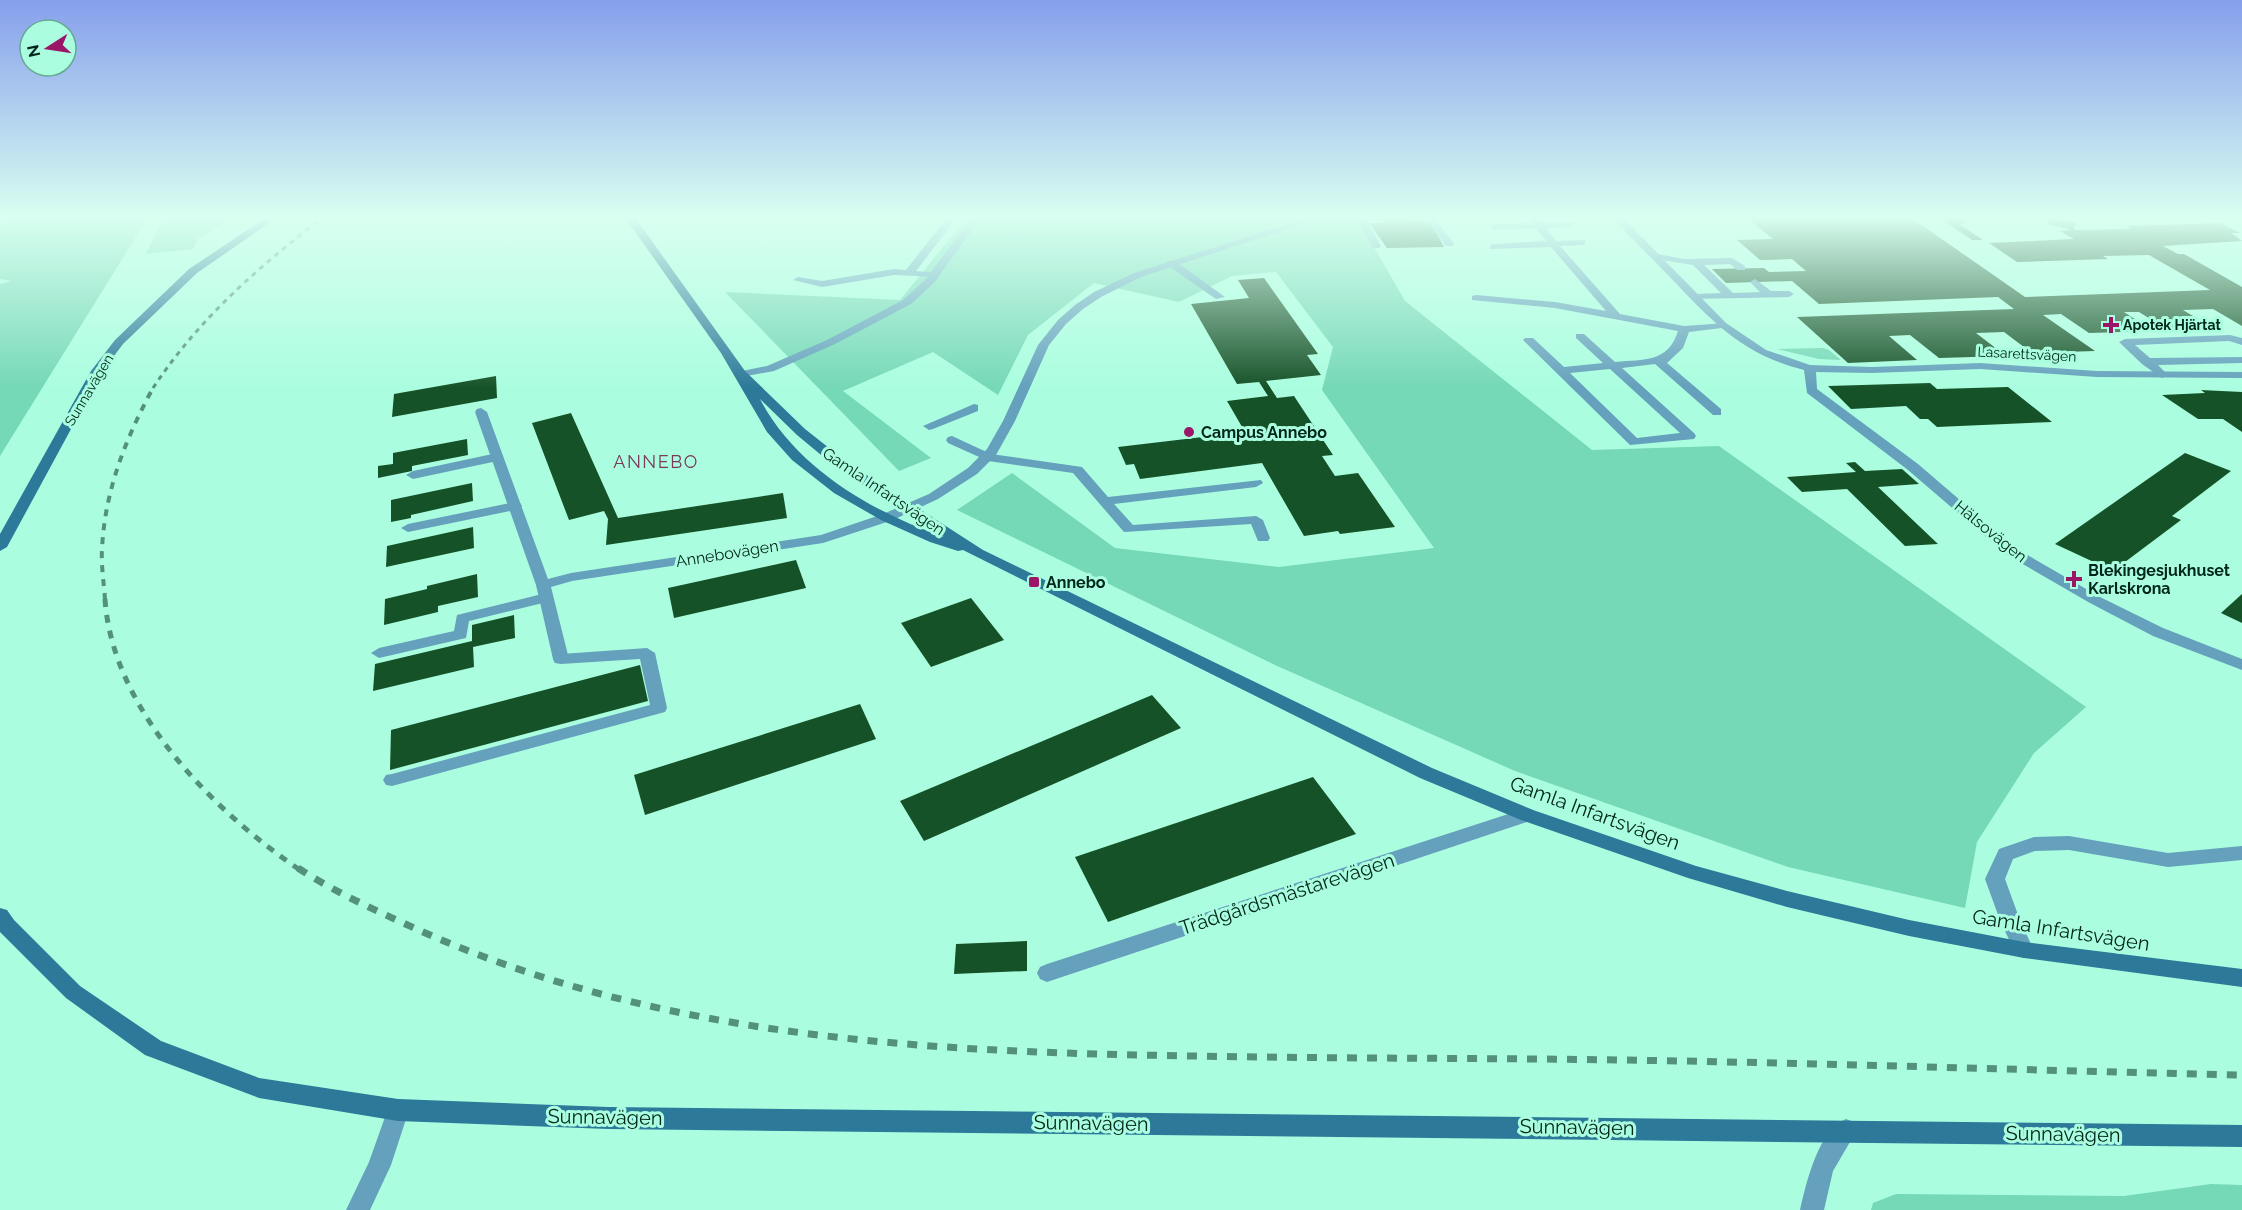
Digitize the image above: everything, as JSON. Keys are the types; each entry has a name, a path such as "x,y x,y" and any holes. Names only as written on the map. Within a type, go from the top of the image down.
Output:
{"street":[{"name":"Sunnavägen","path":"0,547 98,371 119,342 188,275"},
{"name":"Gamla Infartsvägen","path":"671,275 741,374 779,439 819,475 885,516 924,536 978,553"},
{"path":"798,280 804,283 822,284 868,275"},
{"path":"741,374 770,369 831,342 907,302 935,275"},
{"name":"Annebovägen","path":"379,653 461,634 462,618 544,591 571,577 823,538 859,528 963,479 988,457 1010,418 1031,364 1047,339 1064,320 1114,285 1138,275"},
{"path":"1190,275 1220,297"},
{"path":"1581,275 1615,315"},
{"name":"Lasarettsvägen","path":"1675,275 1722,325 1762,352 1786,362 1810,368 1872,370 1980,366 2097,374 2242,375"},
{"path":"1709,275 1730,296"},
{"path":"1755,282 1769,295"},
{"path":"1695,297 1789,294"},
{"path":"1476,298 1555,305 1684,329 1722,325"},
{"path":"1561,371 1663,360 1679,346 1684,329"},
{"path":"1529,340 1634,442 1690,436 1580,336"},
{"path":"2162,375 2125,342 2230,338 2242,342"},
{"path":"2137,351 2242,348"},
{"path":"1658,360 1717,412"},
{"path":"2146,362 2242,360"},
{"name":"Hälsovägen","path":"1810,368 1811,390 1913,467 2012,552 2095,600 2158,632 2242,665"},
{"name":"Gamla Infartsvägen","path":"741,374 828,454 978,553 1327,726 1426,773 1527,815 1695,873 1787,899 1910,928 2024,950 2242,978"},
{"path":"929,426 974,408"},
{"path":"392,780 659,708 647,653 561,659 544,591 481,412"},
{"path":"952,440 988,457 1077,470 1129,529 1256,520 1263,538"},
{"path":"413,475 497,457"},
{"path":"1105,501 1256,483"},
{"path":"408,528 514,506"},
{"name":"Trädgårdsmästarevägen","path":"1047,973 1527,815"},
{"path":"2024,950 2011,923 1995,879 2006,854 2034,843 2069,843 2168,860 2242,853"},
{"name":"Sunnavägen","path":"0,916 7,926 73,992 153,1048 259,1088 398,1110 608,1118 2242,1136"},
{"path":"358,1210 379,1165 398,1110"},
{"path":"1812,1210 1822,1167 1846,1130"}],"green space":[{"path":"0,275 112,275 0,456 0,284 11,281 0,279"},
{"path":"920,275 1238,275 1232,276 1179,302 1094,283 1028,335 998,395 933,352 843,391 931,458 899,471 725,292 900,300"},
{"path":"1279,275 1390,275 1405,301 1592,450 1719,446 2086,707 2034,753 1977,842 1965,908 1788,867 1515,771 1275,665 957,510 1012,473 1115,548 1279,567 1434,548 1322,390 1333,347"},
{"path":"1823,348 1841,360 1819,359 1777,349"},
{"path":"2211,1184 2242,1185 2242,1210 1871,1210 1873,1203 1896,1194 2124,1196"}],"building":[{"path":"1718,275 1994,275 2025,297 2210,290 2185,275 2222,275 2242,287 2242,326 2213,309 2183,310 2213,328 2168,330 2139,312 2124,312 2153,331 2089,333 2061,314 2043,315 2095,351 2032,353 2004,332 1976,333 2006,356 1939,358 1910,335 1889,336 1917,360 1848,363 1797,317 2014,309 1998,297 1819,304 1792,281 1726,283"},
{"path":"1264,278 1318,354 1307,355 1321,375 1266,381 1277,398 1294,396 1333,455 1322,456 1335,476 1358,473 1395,527 1304,536 1262,463 1140,479 1134,464 1126,465 1118,447 1245,432 1227,401 1268,396 1259,382 1237,384 1191,304 1249,298 1238,280"},
{"path":"496,376 497,398 392,417 394,394"},
{"path":"1930,383 1937,389 2008,387 2052,422 1937,427 1928,419 1920,419 1906,406 1851,409 1828,386"},
{"path":"2201,390 2242,392 2242,432 2223,419 2198,419 2162,395 2205,393"},
{"path":"571,413 618,518 783,493 787,518 606,545 608,519 604,511 569,520 532,423"},
{"path":"467,439 468,455 412,466 412,471 378,478 378,466 393,464 393,453"},
{"path":"2185,453 2231,471 2172,516 2181,520 2113,571 2055,544"},
{"path":"1855,462 1865,471 1902,469 1919,484 1878,487 1938,544 1905,546 1847,489 1802,492 1787,477 1856,472 1846,463"},
{"path":"472,483 473,501 411,515 411,518 391,522 391,500"},
{"path":"473,527 474,548 386,567 387,546"},
{"path":"796,560 806,588 674,618 668,588"},
{"path":"477,574 478,597 438,606 438,612 384,625 385,599"},
{"path":"2242,594 2242,623 2221,613"},
{"path":"971,598 1004,640 931,667 901,623"},
{"path":"514,615 515,638 473,647 474,667 373,691 375,664 472,641 472,625"},
{"path":"640,665 648,701 390,770 391,730"},
{"path":"1152,695 1181,728 924,841 900,801"},
{"path":"860,704 876,739 645,815 634,775"},
{"path":"1313,777 1356,834 1108,922 1075,857"},
{"path":"1027,941 1027,971 954,974 956,944"}],"railway":[{"path":"153,388 189,340 253,275"},
{"path":"105,600 102,555 107,506 126,445 154,386"},
{"path":"105,599 112,640 126,679 147,718 172,754 234,818 300,870"},
{"path":"298,868 343,894 421,931 507,965 594,992 683,1013 774,1029 865,1040 957,1048 1140,1055 1713,1062 2242,1075"}],"place":[{"name":"Apotek Hjärtat","path":"2111,325"},
{"name":"Campus Annebo","path":"1189,432"},
{"name":"Blekingesjukhuset Karlskrona","path":"2074,579"},
{"name":"Annebo","path":"1034,582"}],"district":[{"name":"ANNEBO","path":"656,462"}]}
